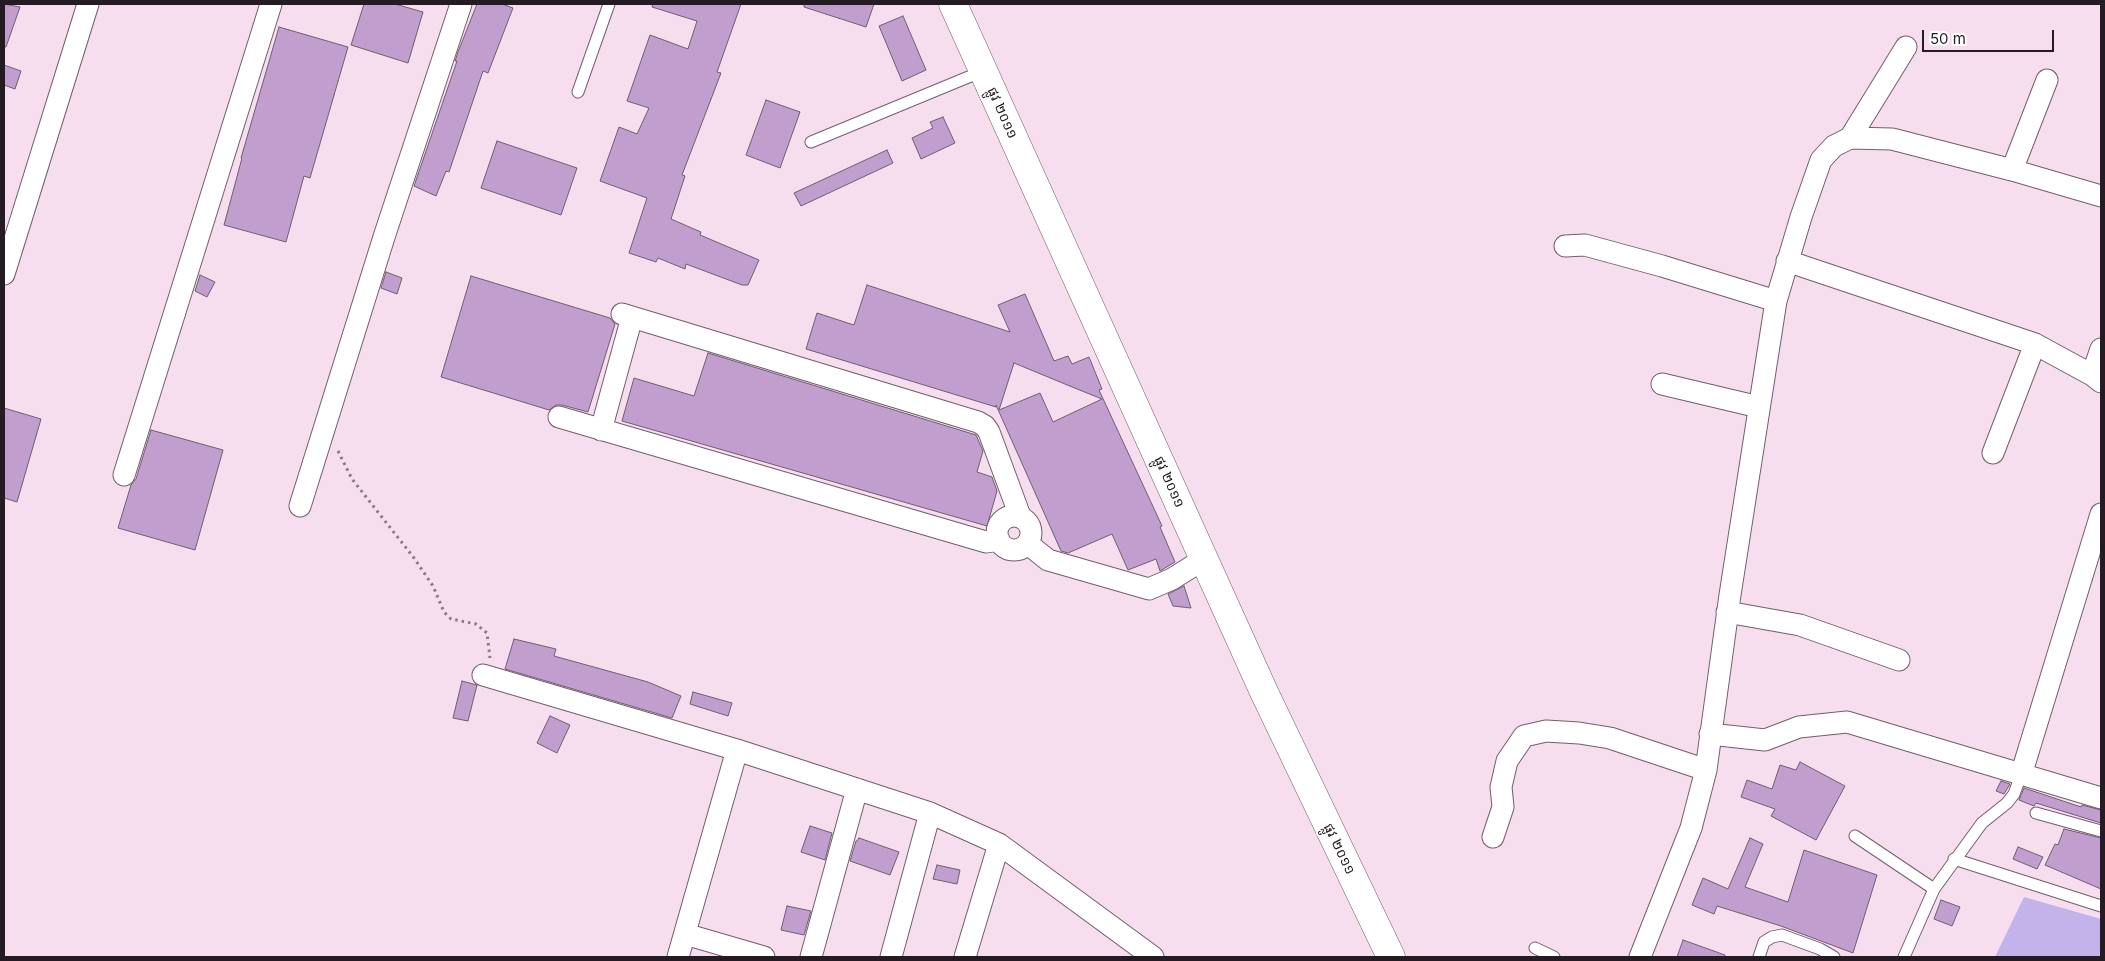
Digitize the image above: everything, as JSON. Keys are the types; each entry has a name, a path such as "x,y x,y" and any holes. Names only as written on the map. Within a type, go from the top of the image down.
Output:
{"main road":[{"name":"ផ្លូវ ២០១១","path":"953,4 1264,692 1391,957"}],"street":[{"path":"4,274 88,4"},
{"path":"124,475 271,4"},
{"path":"300,506 384,236 461,4"},
{"path":"1850,138 1906,47"},
{"path":"2012,170 2047,80"},
{"path":"1640,957 1691,828 1706,770 1727,612 1776,301 1787,260 1821,160 1834,146 1850,138 1892,138 2101,196"},
{"path":"1565,246 1585,245 1662,266 1776,301"},
{"path":"1787,260 2035,344 2097,378 2101,349"},
{"path":"601,430 627,315 978,422 985,426 989,432 1020,516"},
{"path":"1993,453 2035,344"},
{"path":"1662,384 1759,407"},
{"path":"559,418 986,542 999,540"},
{"path":"2021,775 2101,514"},
{"path":"1008,516 1020,516 1025,519 1031,528 1031,539 1023,548 1012,550 999,540 998,529 1008,516"},
{"path":"1028,544 1048,560 1150,589 1204,559"},
{"path":"1727,612 1800,625 1899,660"},
{"path":"486,676 736,750 930,813 999,844 1153,957"},
{"path":"1710,734 1765,740 1799,727 1847,722 2101,798"},
{"path":"1492,837 1503,807 1501,787 1507,761 1524,736 1546,731 1579,733 1610,738 1706,770"},
{"path":"678,957 736,750"},
{"path":"811,957 857,789"},
{"path":"891,957 930,813"},
{"path":"965,957 999,844"},
{"path":"684,934 764,957"}],"lane":[{"path":"578,92 609,4"},
{"path":"811,142 982,71"},
{"path":"1904,957 1934,889 1982,823 2007,803 2014,794 2021,775"},
{"path":"2036,812 2101,831"},
{"path":"1855,836 1934,889"},
{"path":"1954,859 2101,906"},
{"path":"1759,957 1764,942 1772,937 1782,935 1820,949 1834,957"},
{"path":"1535,948 1554,957"}],"path":[{"path":"325,425 352,479 414,558 433,586 444,612 451,619 476,624 487,633 490,653 486,676"}],"shaded area":[{"path":"2024,897 2101,919 2101,957 1995,957"}],"building":[{"path":"4,4 20,7 6,47 4,47"},
{"path":"364,4 395,4 423,12 408,63 351,45"},
{"path":"477,4 502,4 513,8 488,73 483,71 449,172 446,171 436,196 414,186 457,61 455,61 458,52"},
{"path":"653,4 741,4 717,72 721,73 682,175 685,176 671,219 701,232 700,235 759,260 748,285 742,285 686,264 685,269 658,258 656,262 629,253 647,198 600,181 619,127 637,134 649,108 627,101 650,35 688,49 697,21 652,7"},
{"path":"804,4 874,4 866,27 804,7"},
{"path":"903,16 926,70 902,81 879,26"},
{"path":"279,27 348,47 310,178 304,176 286,242 224,225 241,158"},
{"path":"4,65 21,71 15,89 4,85"},
{"path":"766,100 800,112 780,168 746,155"},
{"path":"943,117 955,143 921,159 912,138 933,128 930,122"},
{"path":"497,141 577,168 561,215 481,188"},
{"path":"887,150 893,163 801,206 794,193"},
{"path":"386,272 402,278 397,294 381,288"},
{"path":"200,275 215,282 207,297 195,291"},
{"path":"471,276 610,318 615,324 588,412 562,405 556,405 549,410 441,377"},
{"path":"867,285 1010,332 998,305 1025,294 1054,361 1068,356 1072,364 1089,357 1102,389 1099,390 1162,526 1160,527 1175,562 1160,571 1156,559 1128,570 1112,534 1068,553 1061,551 996,405 996,407 806,349 817,313 854,325","holes":["1014,363 1102,399 1053,422 1040,393 999,410"]},
{"path":"708,353 976,435 983,451 977,472 992,477 997,491 987,526 622,421 634,378 694,396"},
{"path":"4,408 41,419 17,502 4,498"},
{"path":"151,430 223,450 195,550 118,528"},
{"path":"1184,586 1191,608 1173,606 1168,594"},
{"path":"514,639 556,649 554,656 648,682 681,696 672,718 505,669"},
{"path":"462,681 477,685 468,721 453,718"},
{"path":"693,692 732,703 728,716 690,704"},
{"path":"550,716 570,725 557,753 537,743"},
{"path":"1800,762 1845,786 1816,840 1771,816 1775,809 1741,797 1747,780 1772,789 1780,765 1796,770"},
{"path":"2001,781 2010,784 2004,794 1996,791"},
{"path":"2024,788 2081,807 2082,805 2101,810 2101,823 2036,803 2034,806 2019,800"},
{"path":"810,826 832,833 825,860 801,852"},
{"path":"2064,829 2101,838 2101,889 2045,865 2055,844 2058,845"},
{"path":"859,838 899,852 890,875 850,861 856,841"},
{"path":"1750,838 1763,844 1745,887 1788,902 1804,850 1877,875 1853,953 1781,926 1717,906 1714,914 1692,905 1703,878 1728,889"},
{"path":"2018,847 2043,857 2037,869 2013,859"},
{"path":"937,865 960,870 957,884 933,879"},
{"path":"1941,900 1960,907 1952,926 1934,919"},
{"path":"787,906 811,911 804,935 781,930"},
{"path":"1683,940 1725,955 1725,957 1677,957"}]}
